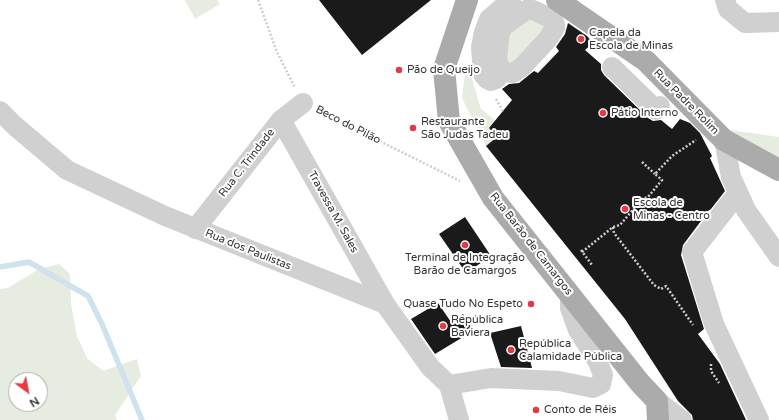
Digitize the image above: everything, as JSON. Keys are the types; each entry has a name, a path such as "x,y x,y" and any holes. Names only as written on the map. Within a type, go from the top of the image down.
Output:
{"main road":[{"name":"Rua Barão de Camargos","path":"467,0 444,69 449,121 493,198 640,383 657,411"},
{"name":"Rua Padre Rolim","path":"557,0 646,62 724,140 779,170"}],"street":[{"path":"495,82 487,80 483,74 481,52 484,32 489,20 511,0"},
{"path":"725,0 728,9 745,23 779,22"},
{"path":"612,67 656,110 660,106"},
{"name":"Rua C. Trindade","path":"196,229 281,120 303,102"},
{"name":"Rua dos Paulistas","path":"0,111 14,126 67,170 196,229 385,304"},
{"name":"Travessa M. Sales","path":"281,120 385,304"},
{"path":"724,140 731,177 738,193 746,210 779,257"},
{"path":"738,193 692,252 714,324 759,420"},
{"path":"449,385 491,378 559,381 593,388 601,384 603,375 598,362 578,330 570,308 570,295"},
{"path":"385,304 430,367 449,385 459,420"},
{"path":"657,411 682,420"}],"path":[{"name":"Beco do Pilão","path":"258,0 277,52 303,102 465,184"},
{"path":"495,82 503,110"},
{"path":"655,174 672,156 702,137"},
{"path":"592,265 581,251 613,227 620,226 642,199 648,197 662,180 642,162"},
{"path":"613,227 614,233 654,285 661,289 666,286 696,329"},
{"path":"708,358 711,364 711,371 723,388"}],"shaded area":[{"path":"185,0 217,0 220,4 195,19"},
{"path":"531,14 548,25 515,65 507,64 506,38"},
{"path":"468,66 481,109 496,121 489,127 497,137 486,146 462,98"},
{"path":"716,128 779,137 779,176"},
{"path":"59,264 70,274 71,304 77,336 87,358 103,371 137,359 141,376 115,415 117,420 0,420 0,289 8,288 39,269"}],"building":[{"path":"319,0 431,0 362,55"},
{"name":"Escola de Minas - Centro","path":"568,23 587,36 593,43 585,50 601,64 601,70 604,75 648,118 653,121 661,120 672,129 680,119 690,123 700,133 712,156 710,158 725,191 711,209 702,215 704,217 683,245 681,255 704,329 698,334 720,364 746,420 693,420 692,415 678,401 625,319 486,146 497,137 489,128 512,100 502,89 509,84 519,83 534,71 538,73 559,51 556,47 565,34"},
{"name":"Terminal de Integração Barão de Camargos","path":"465,217 491,256 466,273 439,234"},
{"name":"República Baviera","path":"438,303 451,322 463,314 473,331 435,354 411,319"},
{"name":"República Calamidade Pública","path":"521,326 532,368 501,367 490,333"}],"waterway":[{"path":"0,267 29,262 88,296 102,324 142,420"}],"place":[{"name":"Capela da Escola de Minas","path":"581,39"},
{"name":"Pão de Queijo","path":"399,70"},
{"name":"Pátio Interno","path":"603,113"},
{"name":"Restaurante São Judas Tadeu","path":"413,128"},
{"name":"Escola de Minas - Centro","path":"625,209"},
{"name":"Terminal de Integração Barão de Camargos","path":"465,245"},
{"name":"Quase Tudo No Espeto","path":"531,304"},
{"name":"República Baviera","path":"443,326"},
{"name":"República Calamidade Pública","path":"511,350"},
{"name":"Conto de Réis","path":"536,410"}]}
